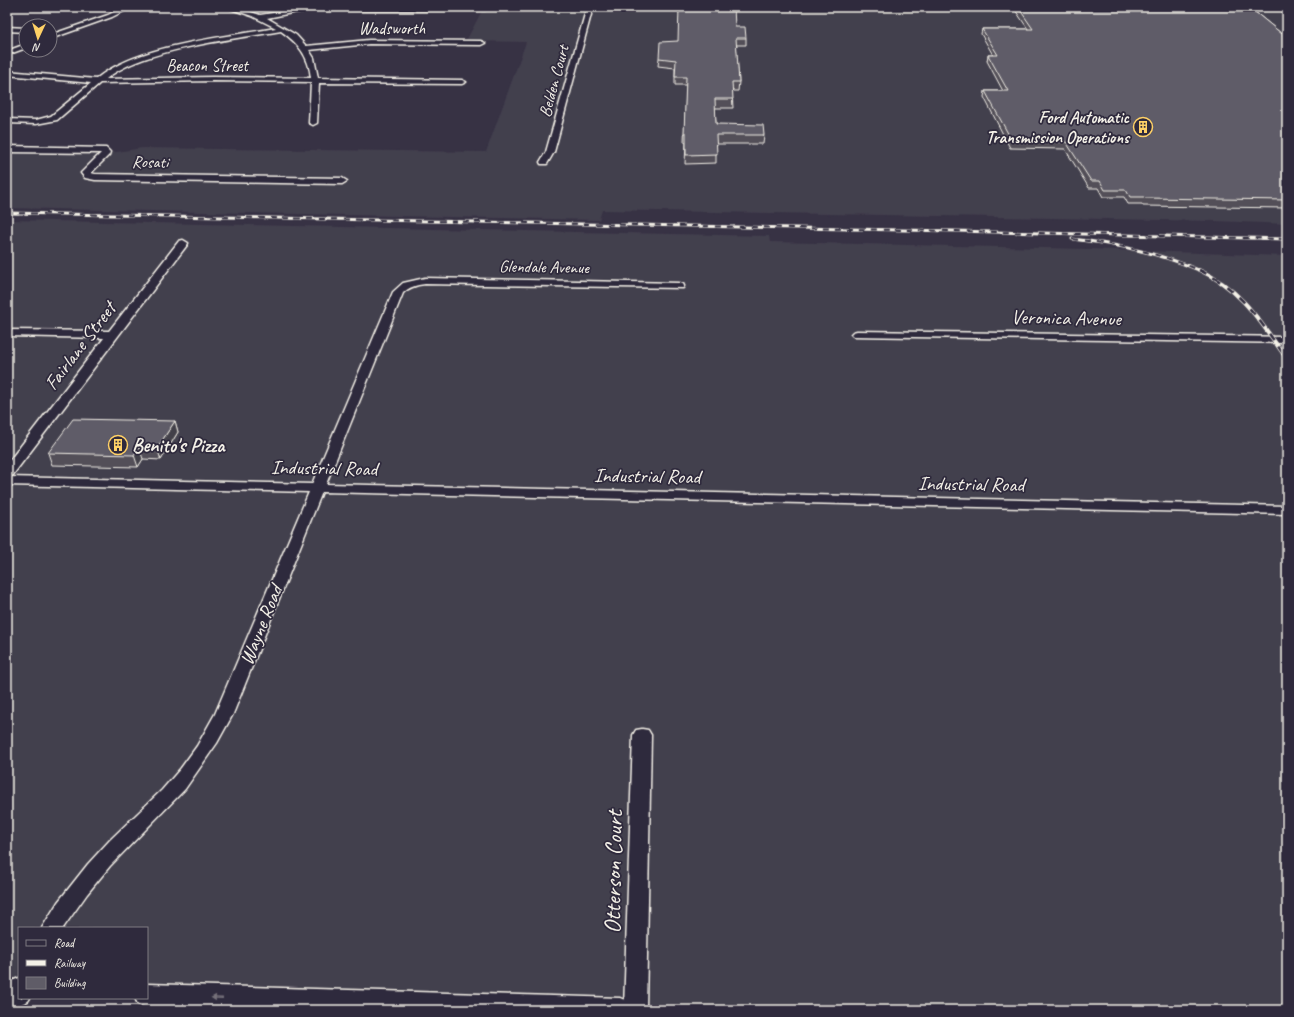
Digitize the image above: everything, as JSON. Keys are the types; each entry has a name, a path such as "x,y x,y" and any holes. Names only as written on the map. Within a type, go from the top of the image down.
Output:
{"main road":[{"path":"148,996 620,1010"}],"street":[{"path":"58,34 110,16 129,7"},
{"path":"228,7 260,17 282,29 298,41 304,48 314,70 313,123"},
{"name":"Belden Court","path":"544,162 550,152 590,7"},
{"path":"260,17 297,10 324,8 483,9"},
{"path":"7,29 18,30"},
{"path":"7,121 46,121 57,117 98,81 121,65 158,52 282,29"},
{"path":"58,30 69,30"},
{"name":"Wadsworth","path":"304,48 369,42 481,43"},
{"path":"7,53 18,49"},
{"name":"Beacon Street","path":"7,73 98,81 212,79 462,82"},
{"name":"Rosati","path":"7,149 103,150 106,152 105,155 86,173 88,176 95,177 342,181"},
{"name":"Fairlane Street","path":"7,473 183,243"},
{"name":"Glendale Avenue","path":"409,284 425,282 679,286"},
{"name":"Wayne Road","path":"53,927 75,894 95,869 178,786 198,760 211,739 224,714 398,292 409,284"},
{"path":"7,333 113,335"},
{"name":"Veronica Avenue","path":"858,334 1287,340"},
{"name":"Industrial Road","path":"7,480 1287,510"},
{"name":"Otterson Court","path":"635,1010 642,735"}],"shaded area":[{"path":"484,7 1287,7 1287,224 1214,221 602,210 599,220 7,208 7,151 92,152 98,155 142,148 486,152 526,42 466,41"},
{"path":"7,220 769,236 770,242 1087,249 1287,256 1287,1010 843,1010 148,988 148,927 18,927 18,984 7,983"}],"building":[{"path":"679,7 734,7 735,27 745,27 746,38 736,38 739,82 732,82 733,99 715,99 716,124 763,125 764,135 716,135 717,154 686,155 686,133 684,133 686,77 675,77 676,60 659,58 660,42 678,41"},
{"name":"Ford Automatic Transmission Operations","path":"1018,7 1249,7 1287,38 1287,200 1130,197 1126,190 1105,190 1100,181 1091,181 1066,142 1012,141 985,91 1008,91 988,55 998,55 982,29 1033,29"},
{"path":"73,419 175,421 157,448 139,447 134,455 48,453"}],"railway":[{"path":"7,213 955,231 1287,239"},
{"path":"1072,239 1138,250 1170,259 1200,271"},
{"path":"1200,271 1214,278 1239,297 1259,320 1287,359"}],"place":[{"name":"Ford Automatic Transmission Operations","path":"1143,127"},
{"name":"Benito's Pizza","path":"118,445"}]}
